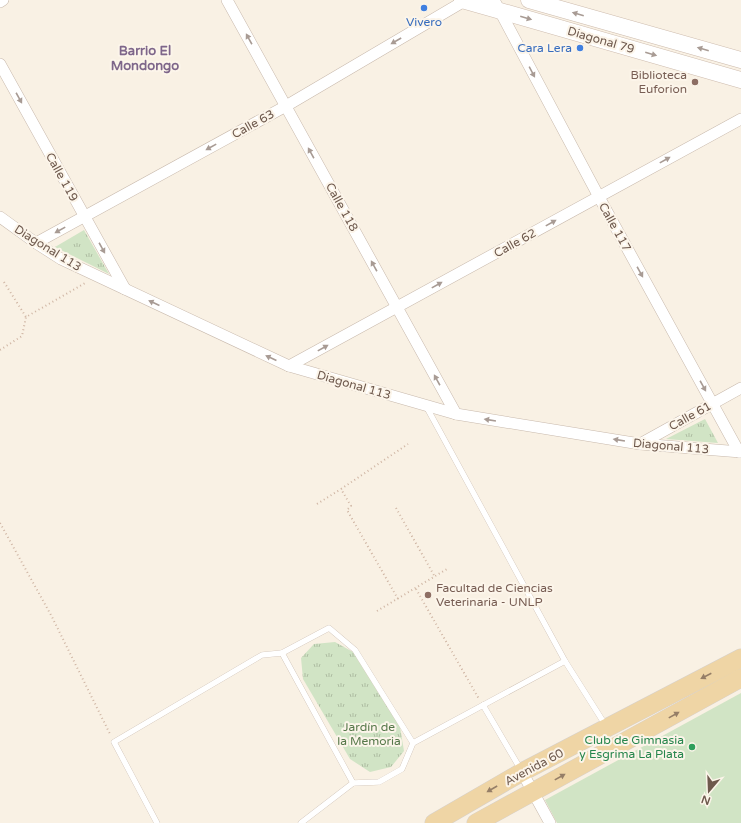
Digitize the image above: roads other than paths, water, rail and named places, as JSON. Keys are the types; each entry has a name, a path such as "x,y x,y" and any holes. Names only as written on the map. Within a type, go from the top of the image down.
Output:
{"main road":[{"name":"Diagonal 79","path":"464,0 497,5 741,80"},
{"name":"Diagonal 79","path":"529,0 741,60"},
{"name":"Avenida 60","path":"434,823 522,772 741,658"},
{"name":"Avenida 60","path":"476,823 741,678"}],"street":[{"name":"Calle 118","path":"227,0 456,414"},
{"name":"Calle 63","path":"36,243 286,106 464,0"},
{"name":"Calle 117","path":"497,5 599,197 740,452"},
{"name":"Calle 119","path":"0,64 125,289"},
{"name":"Calle 62","path":"289,366 741,119"},
{"name":"Diagonal 113","path":"0,217 61,259 289,366 456,414 640,444 740,452"},
{"name":"Calle 61","path":"640,444 741,388"},
{"path":"522,772 550,823"}],"lane":[{"path":"425,405 565,661 607,728"},
{"path":"157,823 114,742 262,654 282,652 329,628 355,650 413,742"},
{"path":"282,652 353,783"},
{"path":"302,823 353,783 379,782 402,769 413,742 565,661"},
{"path":"483,705 522,772"}],"place":[{"name":"Vivero","path":"424,8"},
{"name":"Cara Lera","path":"580,48"},
{"name":"Biblioteca Euforion","path":"695,82"},
{"name":"Facultad de Ciencias Veterinaria - UNLP","path":"428,595"},
{"name":"Club de Gimnasia y Esgrima La Plata","path":"692,747"}],"district":[{"name":"Barrio El Mondongo","path":"145,58"}],"park label":[{"name":"Jardín de la Memoria","path":"369,734"}]}
